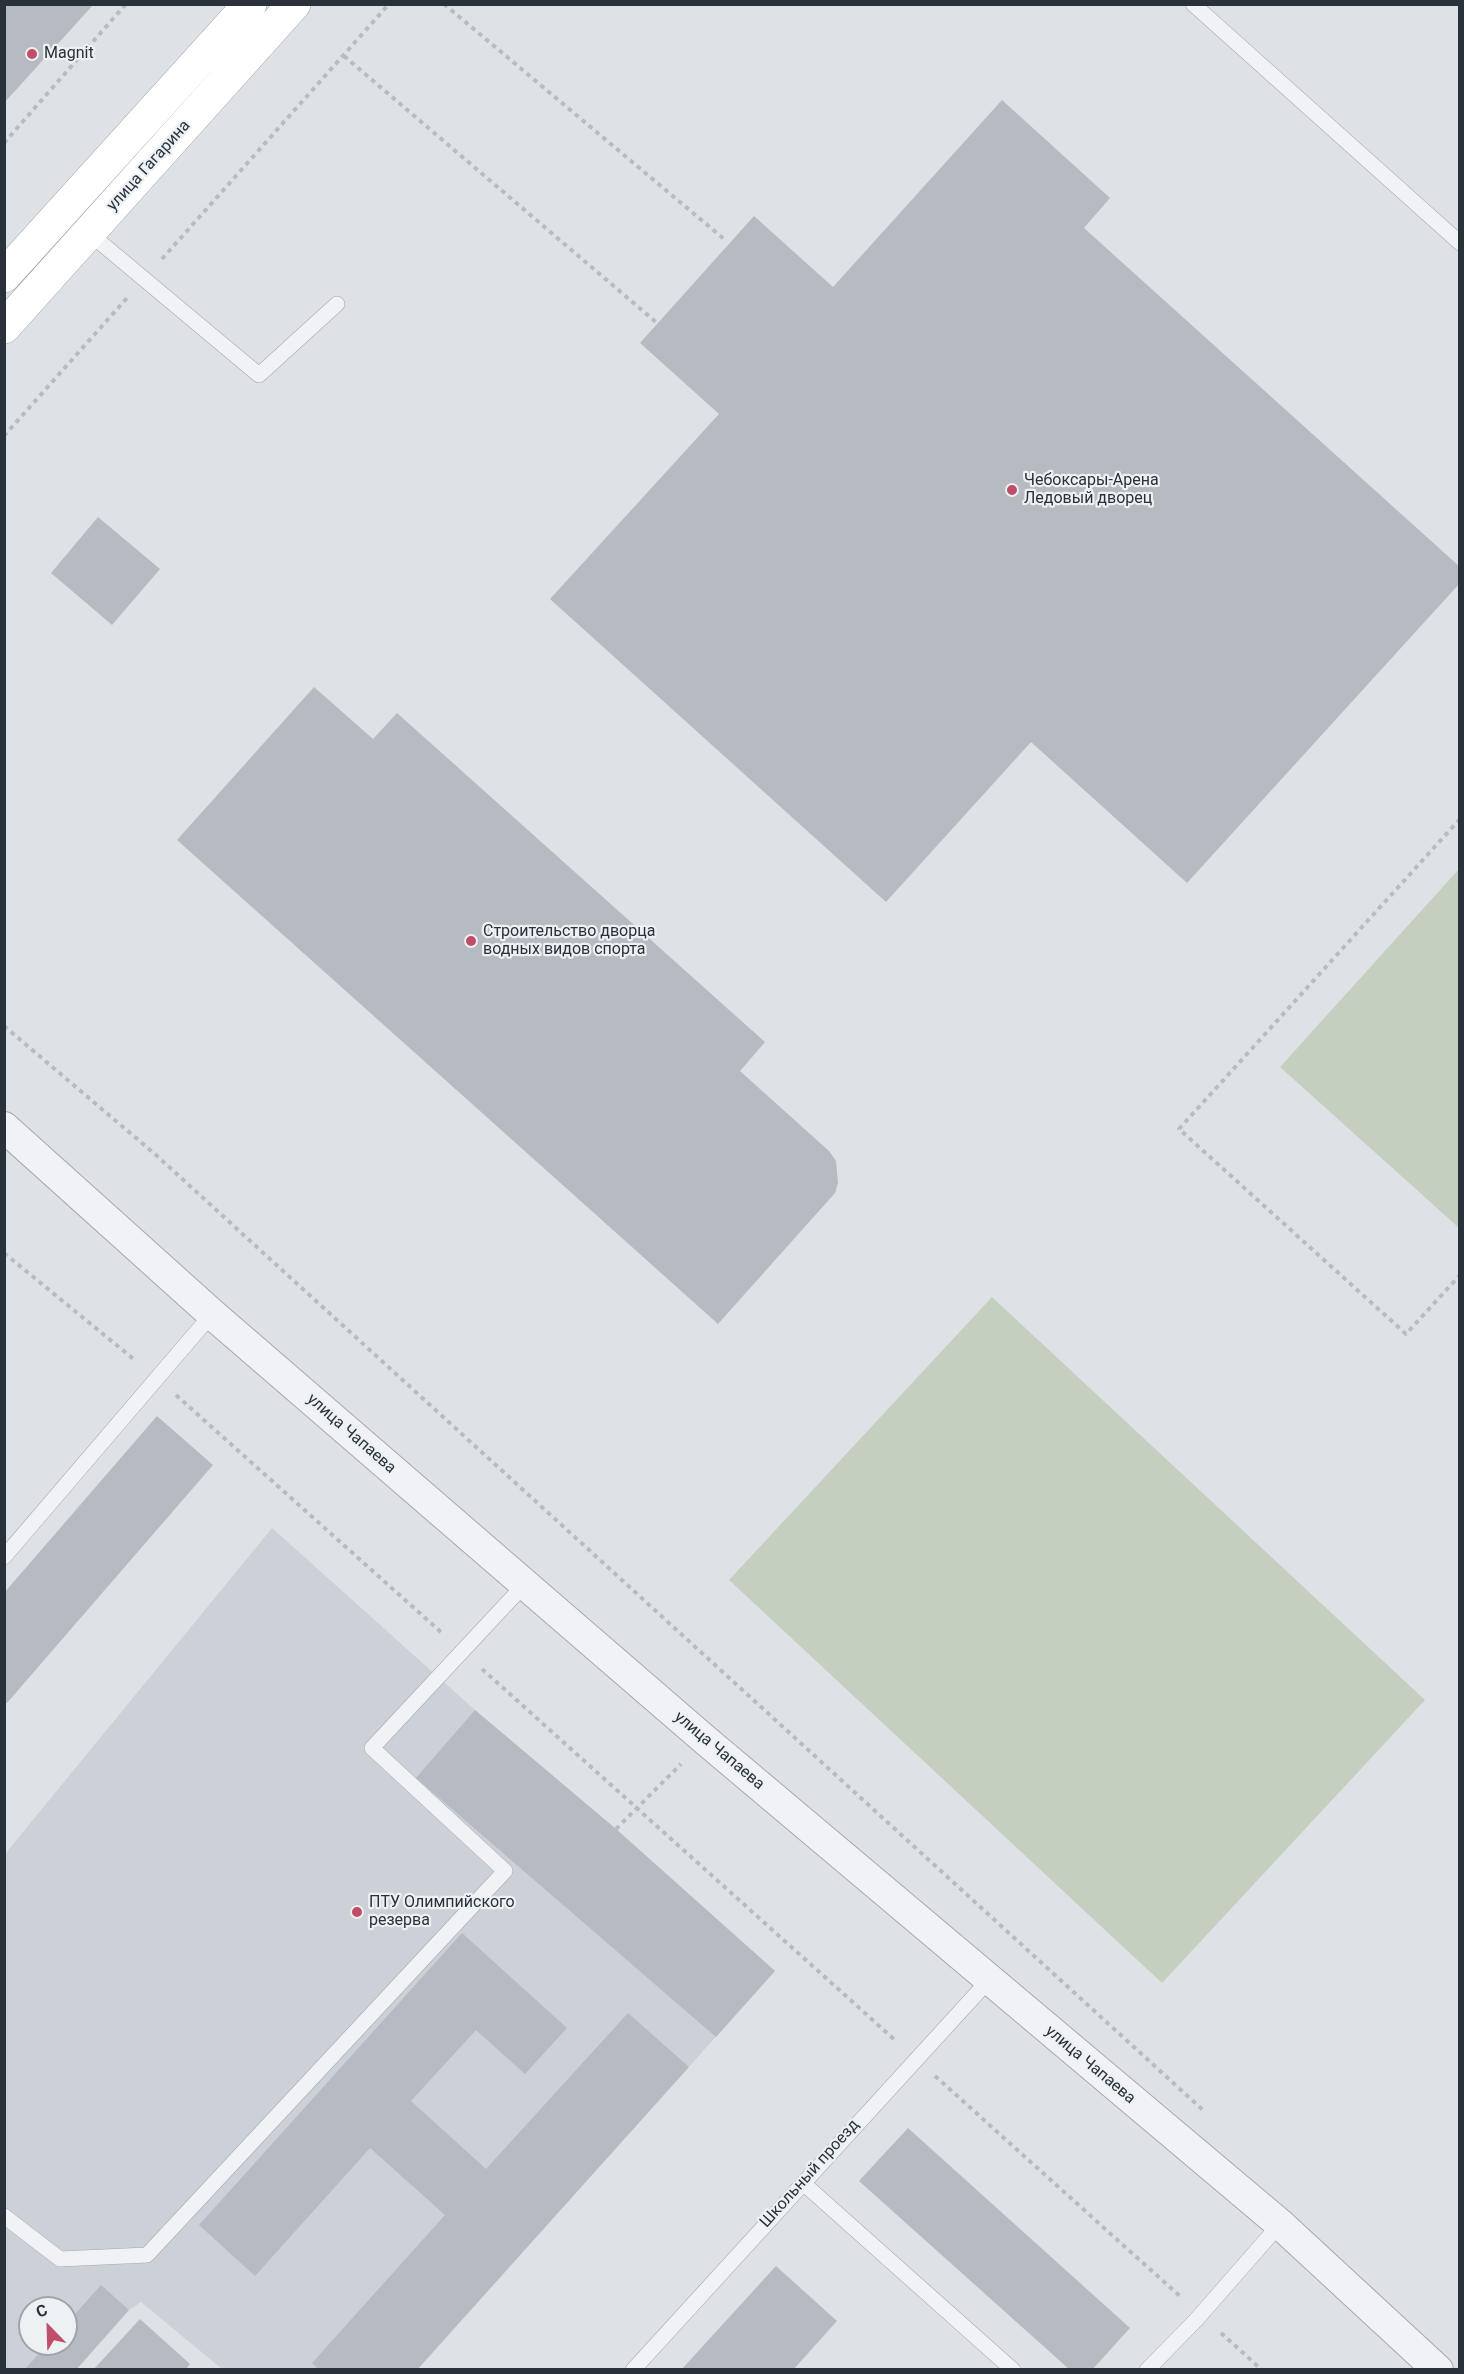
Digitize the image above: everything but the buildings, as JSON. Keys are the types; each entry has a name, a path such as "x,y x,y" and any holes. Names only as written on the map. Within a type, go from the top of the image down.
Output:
{"main road":[{"name":"улица Гагарина","path":"4,276 250,4"},
{"name":"улица Гагарина","path":"4,327 294,4"},
{"path":"63,210 89,233"}],"street":[{"name":"улица Чапаева","path":"4,1127 212,1314 705,1739 1280,2224 1438,2370"}],"lane":[{"path":"1193,4 1460,243"},
{"path":"89,233 259,375 337,304"},
{"path":"4,1557 212,1314"},
{"path":"4,2216 60,2259 147,2255 505,1871 372,1748 525,1584"},
{"name":"Школьный проезд","path":"633,2370 915,2058 989,1980"},
{"path":"802,2182 1013,2370"},
{"path":"1147,2370 1280,2224"}],"path":[{"path":"4,143 126,4"},
{"path":"155,267 389,4"},
{"path":"444,4 724,239"},
{"path":"344,56 657,323"},
{"path":"4,436 126,299"},
{"path":"1460,819 1179,1129 1406,1334 1460,1275"},
{"path":"4,1026 156,1155 1208,2115"},
{"path":"4,1253 158,1379 1262,2370"},
{"path":"616,1829 705,1739"}],"shaded area":[{"name":"ПТУ Олимпийского резерва","path":"272,1528 475,1710 616,1829 775,1971 417,2369 222,2369 141,2302 129,2310 76,2369 5,2370 5,1854"}],"green space":[{"path":"1459,869 1460,1225 1458,1227 1280,1067"},
{"path":"992,1297 1425,1700 1162,1983 729,1580"}],"place":[{"name":"Magnit","path":"32,54"},
{"name":"Чебоксары-Арена Ледовый дворец","path":"1012,490"},
{"name":"Строительство дворца водных видов спорта","path":"471,941"},
{"name":"ПТУ Олимпийского резерва","path":"357,1912"}]}
